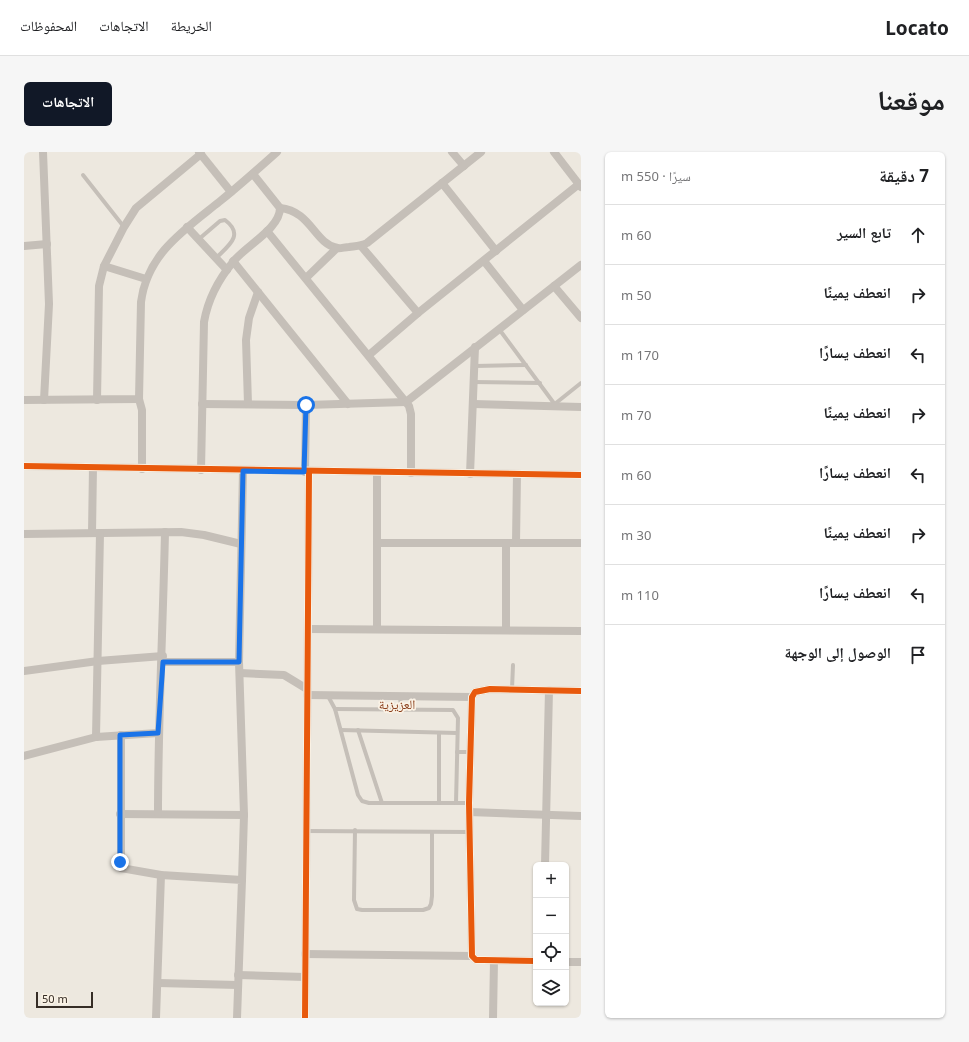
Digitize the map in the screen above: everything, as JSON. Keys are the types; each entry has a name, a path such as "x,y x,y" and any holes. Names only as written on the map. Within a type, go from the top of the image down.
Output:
{"street":[{"path":"43,152 49,304 44,400"},
{"path":"142,468 142,410 139,399 141,302 146,279 162,250 187,227 253,174 277,152"},
{"path":"452,152 464,166"},
{"path":"253,174 280,208 289,209 300,214 328,244 337,248 361,246 367,243 481,152"},
{"path":"369,355 418,313 580,185 554,152"},
{"path":"97,400 99,286 104,266 124,227 136,208 200,153 231,192"},
{"path":"442,183 496,251"},
{"path":"201,470 204,322 208,302 216,286 233,261 278,220 280,208"},
{"path":"187,227 227,270"},
{"path":"267,231 406,402 411,414 411,473"},
{"path":"24,246 47,244"},
{"path":"361,246 418,313"},
{"path":"306,278 337,248"},
{"path":"233,261 348,404"},
{"path":"484,261 523,310"},
{"path":"202,404 306,405 406,402 581,264"},
{"path":"104,266 146,279"},
{"path":"554,286 581,318"},
{"path":"248,404 246,340 250,318 258,292"},
{"path":"470,474 474,404 475,347"},
{"path":"24,400 139,399"},
{"path":"474,404 556,405 581,407"},
{"path":"305,1018 308,629 306,405"},
{"path":"24,466 243,471 581,475"},
{"path":"93,467 96,533 98,662 96,737"},
{"path":"237,1018 244,815 239,662 243,471"},
{"path":"377,473 377,630"},
{"path":"516,543 517,474"},
{"path":"158,814 158,733 163,659 165,532"},
{"path":"24,534 193,533 241,544"},
{"path":"377,543 581,543"},
{"path":"506,543 506,630"},
{"path":"308,629 581,631"},
{"path":"24,672 98,662 163,659 239,662"},
{"path":"240,673 284,675 307,692 327,695 472,698"},
{"path":"472,956 469,808 472,698 476,692 482,690 512,689 581,691"},
{"path":"545,862 549,690"},
{"path":"24,756 96,737 158,733"},
{"path":"120,735 121,868 161,876 242,880"},
{"path":"469,808 546,815 581,816"},
{"path":"120,814 244,815"},
{"path":"156,1018 161,876"},
{"path":"305,954 472,956 476,960 533,961"},
{"path":"493,1018 494,960"},
{"path":"569,962 581,962"},
{"path":"238,975 305,977"},
{"path":"158,983 238,985"}],"lane":[{"path":"83,175 124,227"},
{"path":"199,239 220,221 225,220 228,222 234,231 233,241 216,258"},
{"path":"499,329 556,405 581,384"},
{"path":"474,366 526,365"},
{"path":"474,382 540,384"},
{"path":"512,689 513,665"},
{"path":"327,695 335,709 358,795 362,801 382,803 456,803 469,808"},
{"path":"400,696 401,709"},
{"path":"335,709 453,710 458,718 456,803"},
{"path":"341,730 457,733"},
{"path":"358,730 382,803"},
{"path":"439,733 439,803"},
{"path":"457,752 470,752"},
{"path":"306,831 356,830 469,832"},
{"path":"356,830 354,900 357,909 362,910 423,910 429,908 432,896 432,832"}],"cycle path":[{"path":"24,466 581,475"},
{"path":"305,1018 309,472"},
{"path":"533,961 476,960 472,956 469,803 472,697 475,692 490,689 581,691"}],"district":[{"name":"العزيزية","path":"397,704"}],"route":[{"path":"120,862 120,735 158,733 163,662 239,662 243,471 304,472 306,405"}]}
